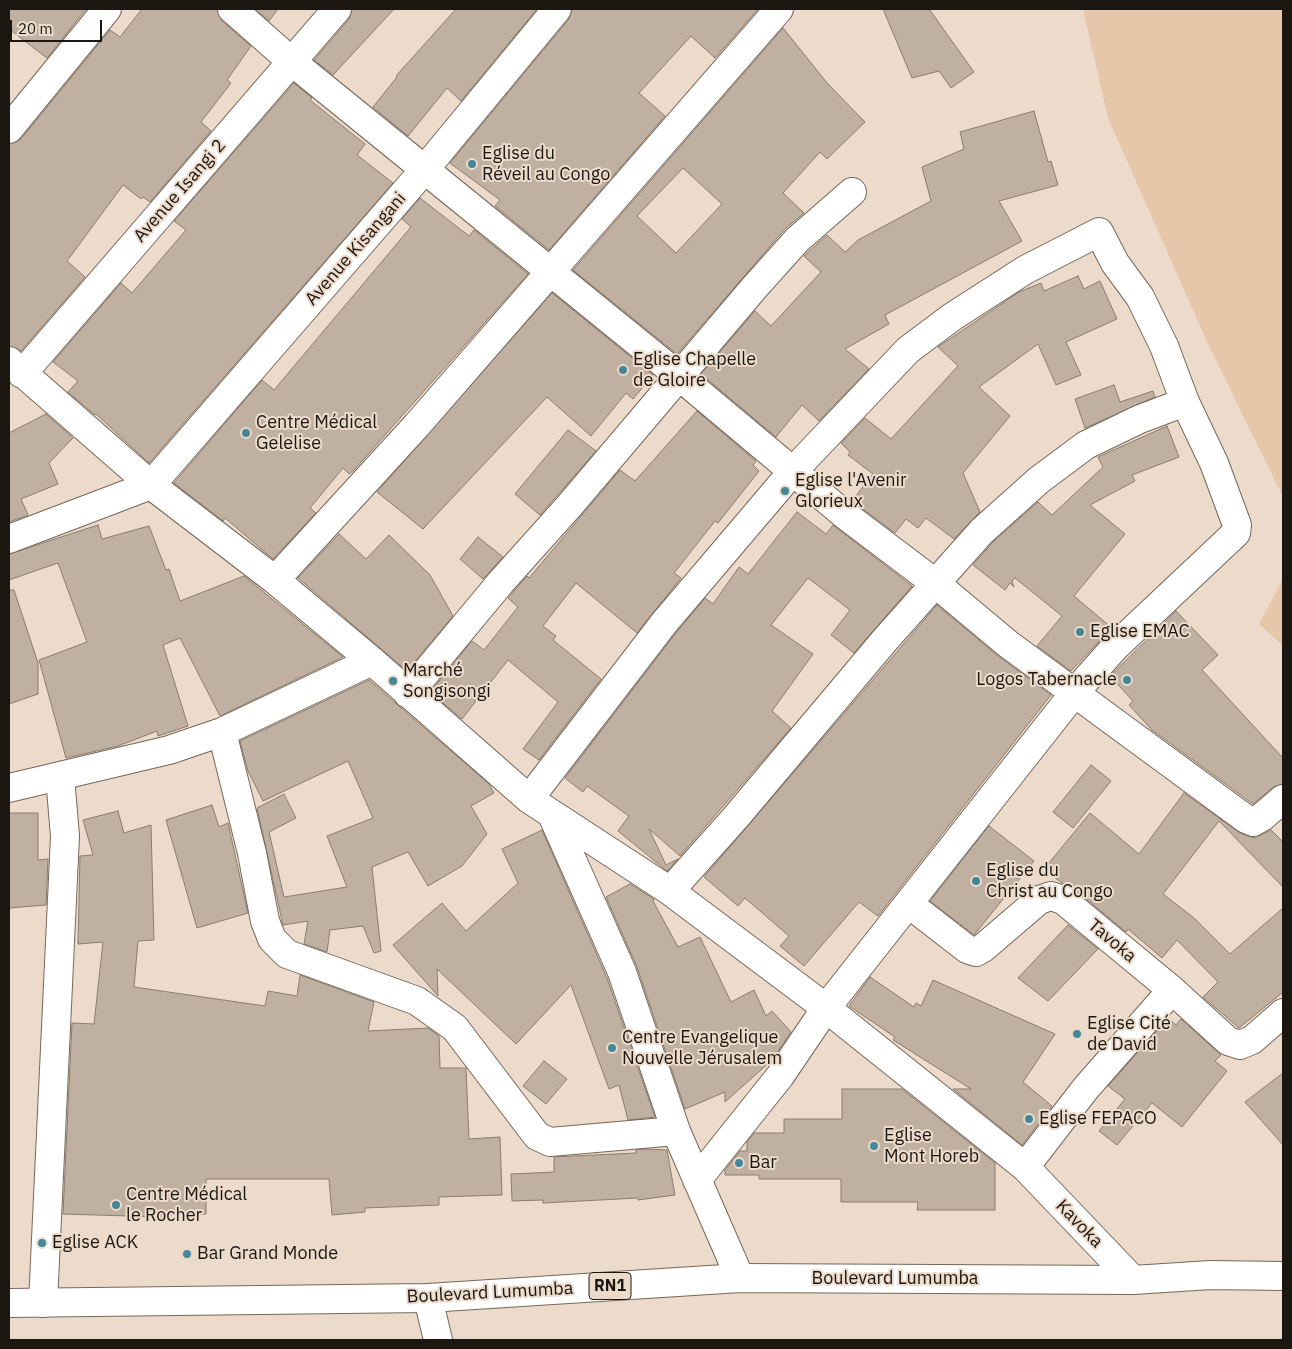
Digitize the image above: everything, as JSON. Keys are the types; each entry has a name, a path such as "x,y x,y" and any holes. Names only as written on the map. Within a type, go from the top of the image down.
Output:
{"main road":[{"path":"9,129 107,9"},
{"path":"232,9 291,61 680,376 846,516 935,583 1008,644 1246,819 1253,822 1262,817 1283,799"},
{"name":"Avenue Isangi 2","path":"16,367 337,9"},
{"name":"Avenue Kisangani","path":"151,485 425,169 557,9"},
{"path":"275,580 416,425 548,271 779,9"},
{"path":"408,694 501,582 798,240 852,192"},
{"path":"529,799 664,623 793,471 908,350 952,316 1025,270 1099,232 1115,263 1140,297 1164,346 1185,402 1214,463 1237,525 1236,533 1116,646 1075,692 826,1008 780,1076 697,1180"},
{"name":"Kavoka","path":"16,367 151,485 275,580 372,661 529,799 553,817 670,891 826,1008 1025,1167 1133,1280"},
{"path":"670,891 736,818 935,583 982,531 1039,480 1086,445 1140,419 1185,402"},
{"path":"9,539 151,485"},
{"path":"9,788 169,750 222,732 372,661"},
{"path":"222,732 252,853 265,922 272,939 288,954 417,1001 455,1028 536,1136 550,1142 676,1131"},
{"path":"43,1303 65,846 60,777"},
{"path":"553,817 622,972 676,1131 740,1278"},
{"name":"Tavoka","path":"909,904 967,950 976,952 1039,900 1051,896 1063,900 1172,990 1228,1041 1240,1045 1252,1040 1283,1013"},
{"path":"1025,1167 1086,1088 1172,990"},
{"name":"Boulevard Lumumba","path":"9,1303 428,1298 740,1278 1133,1280 1211,1275 1283,1276"},
{"path":"428,1298 438,1340"}],"shaded area":[{"path":"1083,9 1283,9 1283,497 1208,344 1108,118"},
{"path":"1283,579 1283,646 1259,624"}],"building":[{"path":"9,9 86,9 47,58 9,29"},
{"path":"142,9 217,9 222,21 251,46 227,80 231,83 201,122 211,131 150,202 143,197 141,199 123,185 67,261 85,277 21,351 9,346 9,144 21,139 110,30 120,37"},
{"path":"255,9 278,9 269,21"},
{"path":"352,9 394,9 333,75 314,60 349,19"},
{"path":"456,9 537,9 461,101 447,88 408,136 373,107 396,76"},
{"path":"572,9 758,9 715,58 691,36 639,93 665,116 549,250 495,206 500,200 450,163 569,19"},
{"path":"883,9 929,9 974,72 951,88 939,71 912,78"},
{"path":"783,28 828,84 865,122 827,159 820,152 783,193 804,213 785,229 677,354 573,270","holes":["683,168 722,204 676,253 637,216"]},
{"path":"294,83 312,98 310,100 365,144 357,155 393,183 149,463 96,414 68,392 78,381 53,362 121,283 132,293 186,230 174,221"},
{"path":"1034,111 1048,162 1051,161 1058,185 999,201 1022,241 885,315 889,324 845,349 869,369 819,421 802,405 776,437 701,374 755,311 771,326 821,272 804,256 827,235 845,252 858,240 931,201 922,167 964,149 960,132"},
{"path":"420,198 469,236 474,230 528,274 354,470 349,474 343,468 310,508 316,513 273,559 225,518 223,521 174,483 262,380 274,390 411,227 402,219"},
{"path":"1078,276 1084,289 1100,281 1117,319 1066,342 1081,375 1056,385 1038,344 979,387 1010,416 963,473 980,512 954,539 926,518 918,528 906,519 895,533 852,501 873,474 848,455 850,452 841,443 865,418 891,439 958,366 938,347 1019,292 1041,283 1044,291"},
{"path":"552,293 653,375 633,399 626,393 591,436 547,397 423,529 377,492"},
{"path":"1114,385 1120,402 1153,391 1155,397 1085,428 1075,399"},
{"path":"697,411 756,461 753,465 759,471 718,523 715,521 674,573 681,578 637,633 576,583 543,626 556,636 553,640 601,679 539,760 523,749 558,702 508,660 462,719 430,692 472,641 484,650 518,607 508,598 527,576 529,578 620,470 635,481"},
{"path":"46,414 73,438 49,463 58,484 21,499 28,515 9,522 9,433"},
{"path":"1167,426 1179,457 1132,475 1135,481 1090,505 1125,534 1074,596 1112,628 1071,671 1037,646 1062,616 1015,578 1012,581 1014,587 1010,583 1005,590 973,565 993,542 1038,502 1052,515 1103,467 1098,457"},
{"path":"568,430 596,451 540,515 515,494"},
{"path":"797,512 826,534 833,525 912,586 854,653 831,635 850,610 808,578 771,625 813,654 772,711 791,728 680,856 649,829 666,865 678,859 667,871 618,831 629,816 587,786 583,792 565,778 705,598 713,604 739,567 748,574"},
{"path":"98,525 102,539 149,526 166,570 169,569 180,601 244,576 343,657 220,716 180,638 163,645 188,726 158,736 157,731 118,746 66,758 39,660 87,642 58,563 9,580 9,554"},
{"path":"339,534 366,559 389,535 430,575 453,616 407,671 298,578"},
{"path":"478,537 503,557 483,579 460,559"},
{"path":"9,590 14,590 38,663 38,694 9,704"},
{"path":"937,605 998,656 1051,695 878,916 859,902 804,966 780,946 789,936 745,898 738,906 704,877"},
{"path":"1176,611 1218,655 1202,670 1283,758 1283,784 1273,787 1253,804 1152,730 1129,705 1133,701 1110,676"},
{"path":"369,680 489,784 494,793 471,806 487,834 462,866 428,886 408,852 372,867 381,951 374,953 363,926 330,930 327,952 304,944 308,921 283,925 257,808 284,794 296,818 269,832 284,897 347,887 327,836 373,818 348,761 263,801 248,771 240,741"},
{"path":"1091,765 1111,781 1073,828 1053,812"},
{"path":"1184,793 1240,833 1254,838 1271,830 1283,842 1283,887 1219,821 1163,894 1194,918 1230,954 1283,908 1283,992 1239,1028 1203,997 1218,982 1177,940 1162,958 1128,929 1126,932 1073,888 1062,883 1044,869 1090,813 1139,854"},
{"path":"212,805 219,827 228,823 248,913 197,928 166,820"},
{"path":"118,811 124,833 151,825 154,940 138,941 134,987 265,1006 268,991 297,996 300,975 374,1002 368,1031 428,1028 439,1036 440,1068 466,1068 469,1139 500,1137 502,1195 439,1197 439,1205 365,1208 365,1212 332,1215 329,1179 206,1179 206,1214 161,1215 161,1217 63,1214 72,1023 94,1024 103,942 78,944 80,856 93,855 83,820"},
{"path":"9,813 38,813 38,860 48,859 46,905 9,908"},
{"name":"Eglise du Christ au Congo","path":"989,826 1034,861 974,935 930,901"},
{"path":"542,830 607,978 655,1117 628,1120 619,1085 609,1089 571,985 516,1044 437,969 438,996 393,945 442,903 466,931 518,883 502,849"},
{"path":"630,884 654,899 653,901 678,947 700,937 731,1002 754,990 766,1016 772,1011 791,1032 772,1060 725,1102 725,1092 685,1109 637,967 606,897"},
{"path":"1068,925 1098,949 1048,1001 1018,978"},
{"path":"870,977 914,1007 916,1003 921,1006 933,980 1055,1034 1023,1082 1052,1106 1022,1145 953,1089 971,1089 893,1040 895,1037 849,1006"},
{"path":"1168,1018 1176,1025 1181,1019 1221,1055 1215,1061 1227,1071 1182,1127 1152,1103 1117,1145 1099,1131 1125,1099 1108,1086"},
{"path":"544,1061 567,1079 546,1104 523,1086"},
{"path":"1283,1073 1283,1145 1245,1102"},
{"path":"842,1089 902,1089 995,1163 995,1210 917,1210 918,1202 841,1202 841,1179 759,1179 759,1175 725,1175 725,1170 740,1151 747,1151 747,1142 754,1133 784,1133 784,1119 842,1119"},
{"path":"636,1150 667,1150 675,1195 638,1200 638,1198 543,1203 543,1200 512,1201 511,1174 554,1172 554,1157 636,1153"}],"place":[{"name":"Eglise du Réveil au Congo","path":"472,164"},
{"name":"Eglise Chapelle de Gloire","path":"623,370"},
{"name":"Centre Médical Gelelise","path":"246,433"},
{"name":"Eglise l'Avenir Glorieux","path":"785,491"},
{"name":"Eglise EMAC","path":"1080,632"},
{"name":"Logos Tabernacle","path":"1127,680"},
{"name":"Marché Songisongi","path":"393,681"},
{"name":"Eglise du Christ au Congo","path":"976,881"},
{"name":"Eglise Cité de David","path":"1077,1034"},
{"name":"Centre Evangelique Nouvelle Jérusalem","path":"612,1048"},
{"name":"Eglise FEPACO","path":"1029,1119"},
{"name":"Eglise Mont Horeb","path":"874,1146"},
{"name":"Bar","path":"739,1163"},
{"name":"Centre Médical le Rocher","path":"116,1205"},
{"name":"Eglise ACK","path":"42,1243"},
{"name":"Bar Grand Monde","path":"187,1254"}]}
